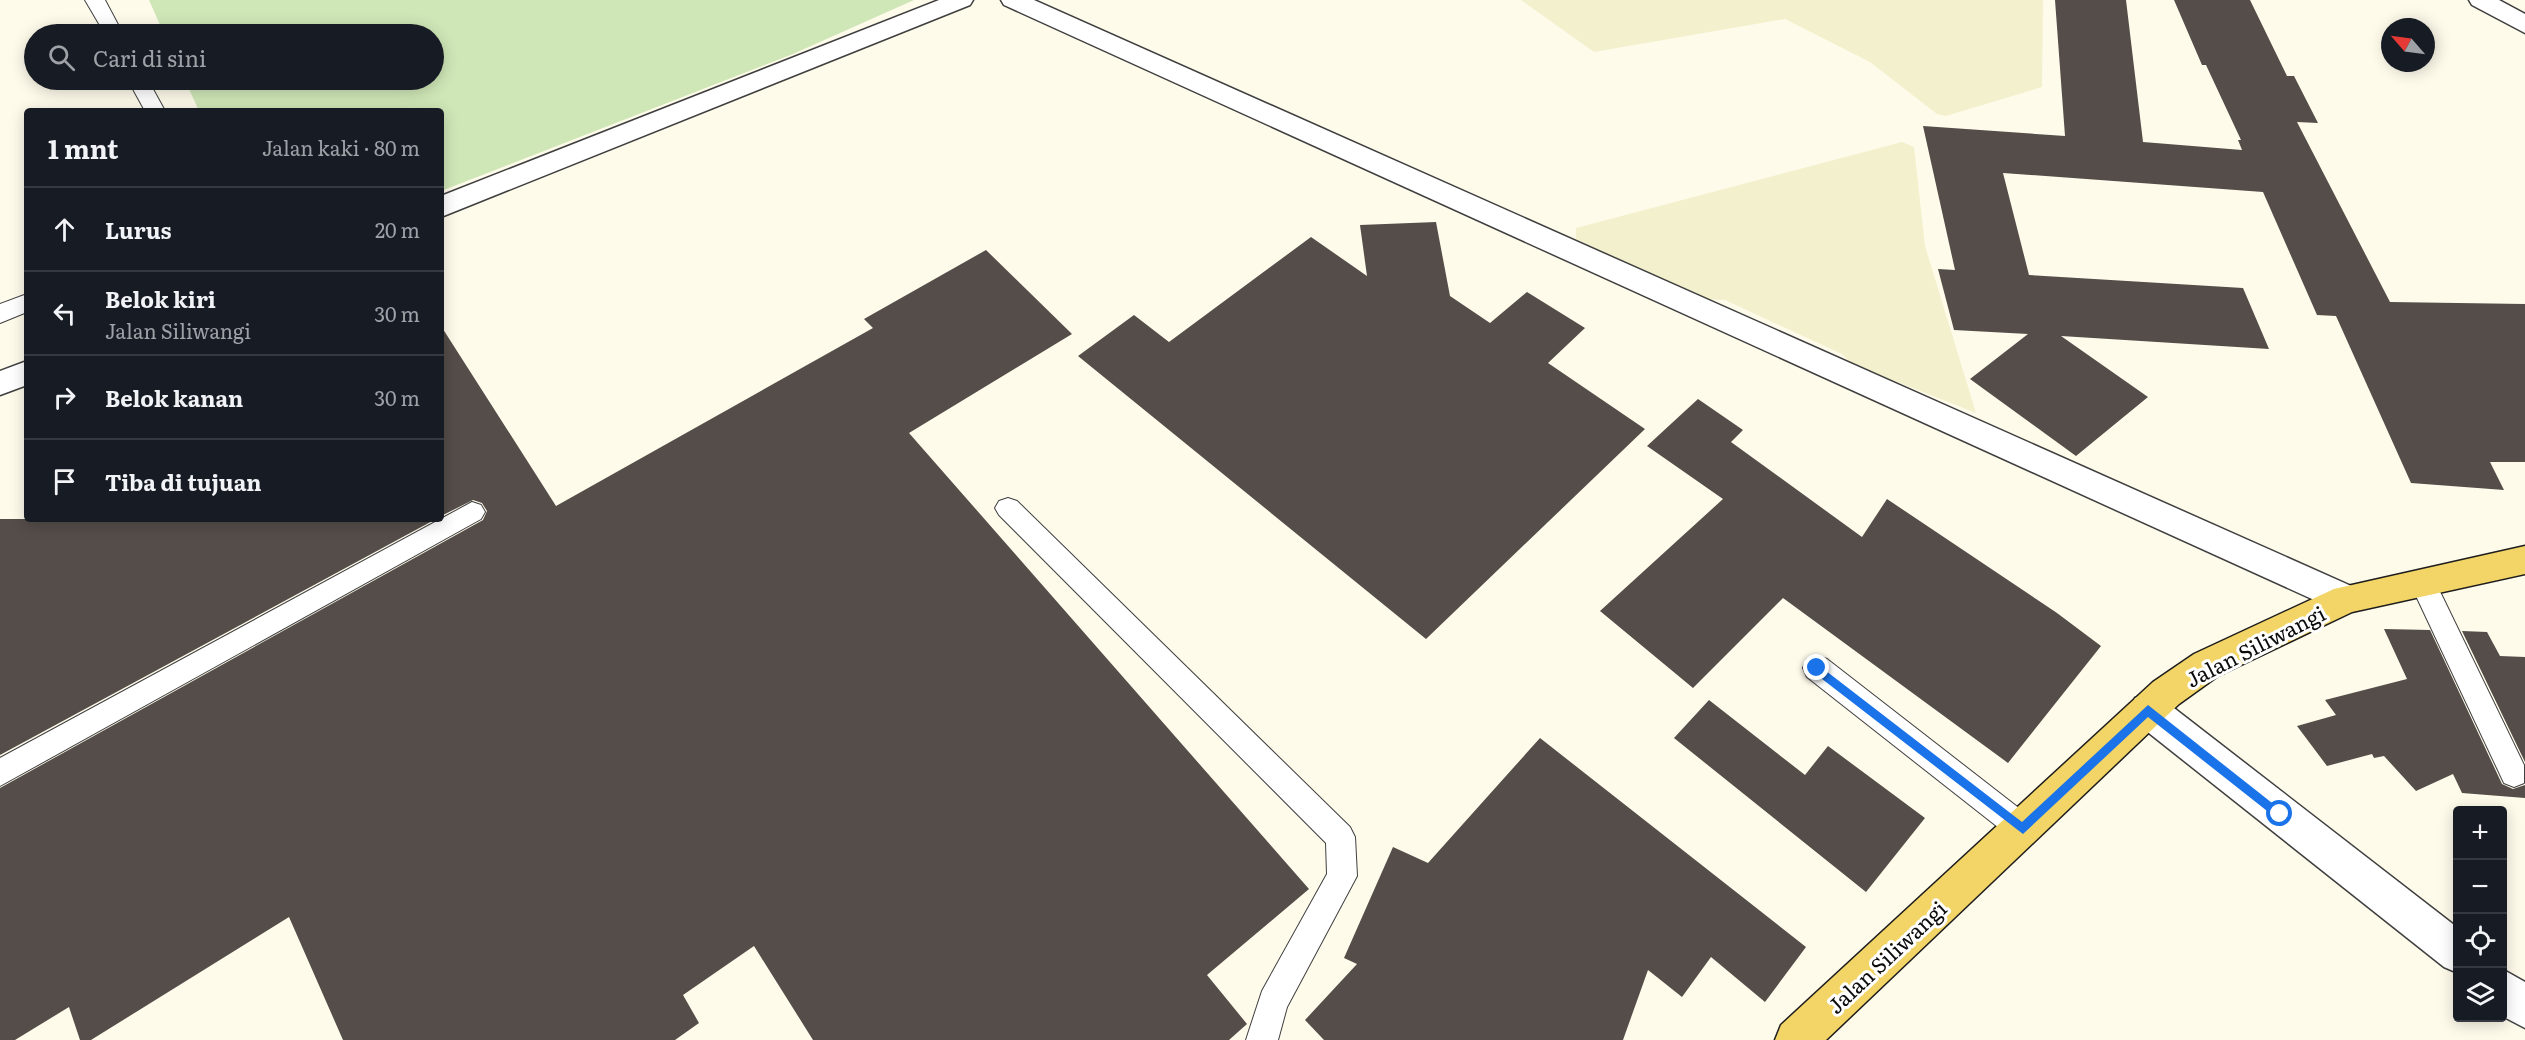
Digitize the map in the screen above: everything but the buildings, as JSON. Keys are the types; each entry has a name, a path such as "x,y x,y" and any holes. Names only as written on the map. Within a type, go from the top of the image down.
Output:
{"main road":[{"name":"Jalan Siliwangi","path":"1796,1040 2166,693 2205,665 2346,599 2525,560"}],"street":[{"path":"444,206 961,0"},
{"path":"1013,0 2346,599"},
{"path":"2481,0 2525,25"},
{"path":"0,383 24,374"},
{"path":"2148,710 2453,950"},
{"path":"2507,993 2525,1008"}],"lane":[{"path":"95,0 108,24"},
{"path":"143,90 153,108"},
{"path":"0,314 24,303"},
{"path":"1008,508 1340,837 1342,876 1273,1002 1262,1040"},
{"path":"0,773 472,512"},
{"path":"2422,581 2514,774"},
{"path":"1817,668 2023,829"}],"shaded area":[{"path":"1521,0 2043,0 2042,87 1946,116 1937,114 1870,62 1785,19 1594,52"},
{"path":"1902,142 1914,147 1925,246 1976,413 1852,364 1842,354 1725,300 1702,299 1576,239 1576,228"}],"green space":[{"path":"149,0 914,0 793,54 444,190 444,108 198,108 190,90 444,90 444,24 160,24"}],"route":[{"path":"1817,668 2023,829 2148,710 2280,814"}]}
